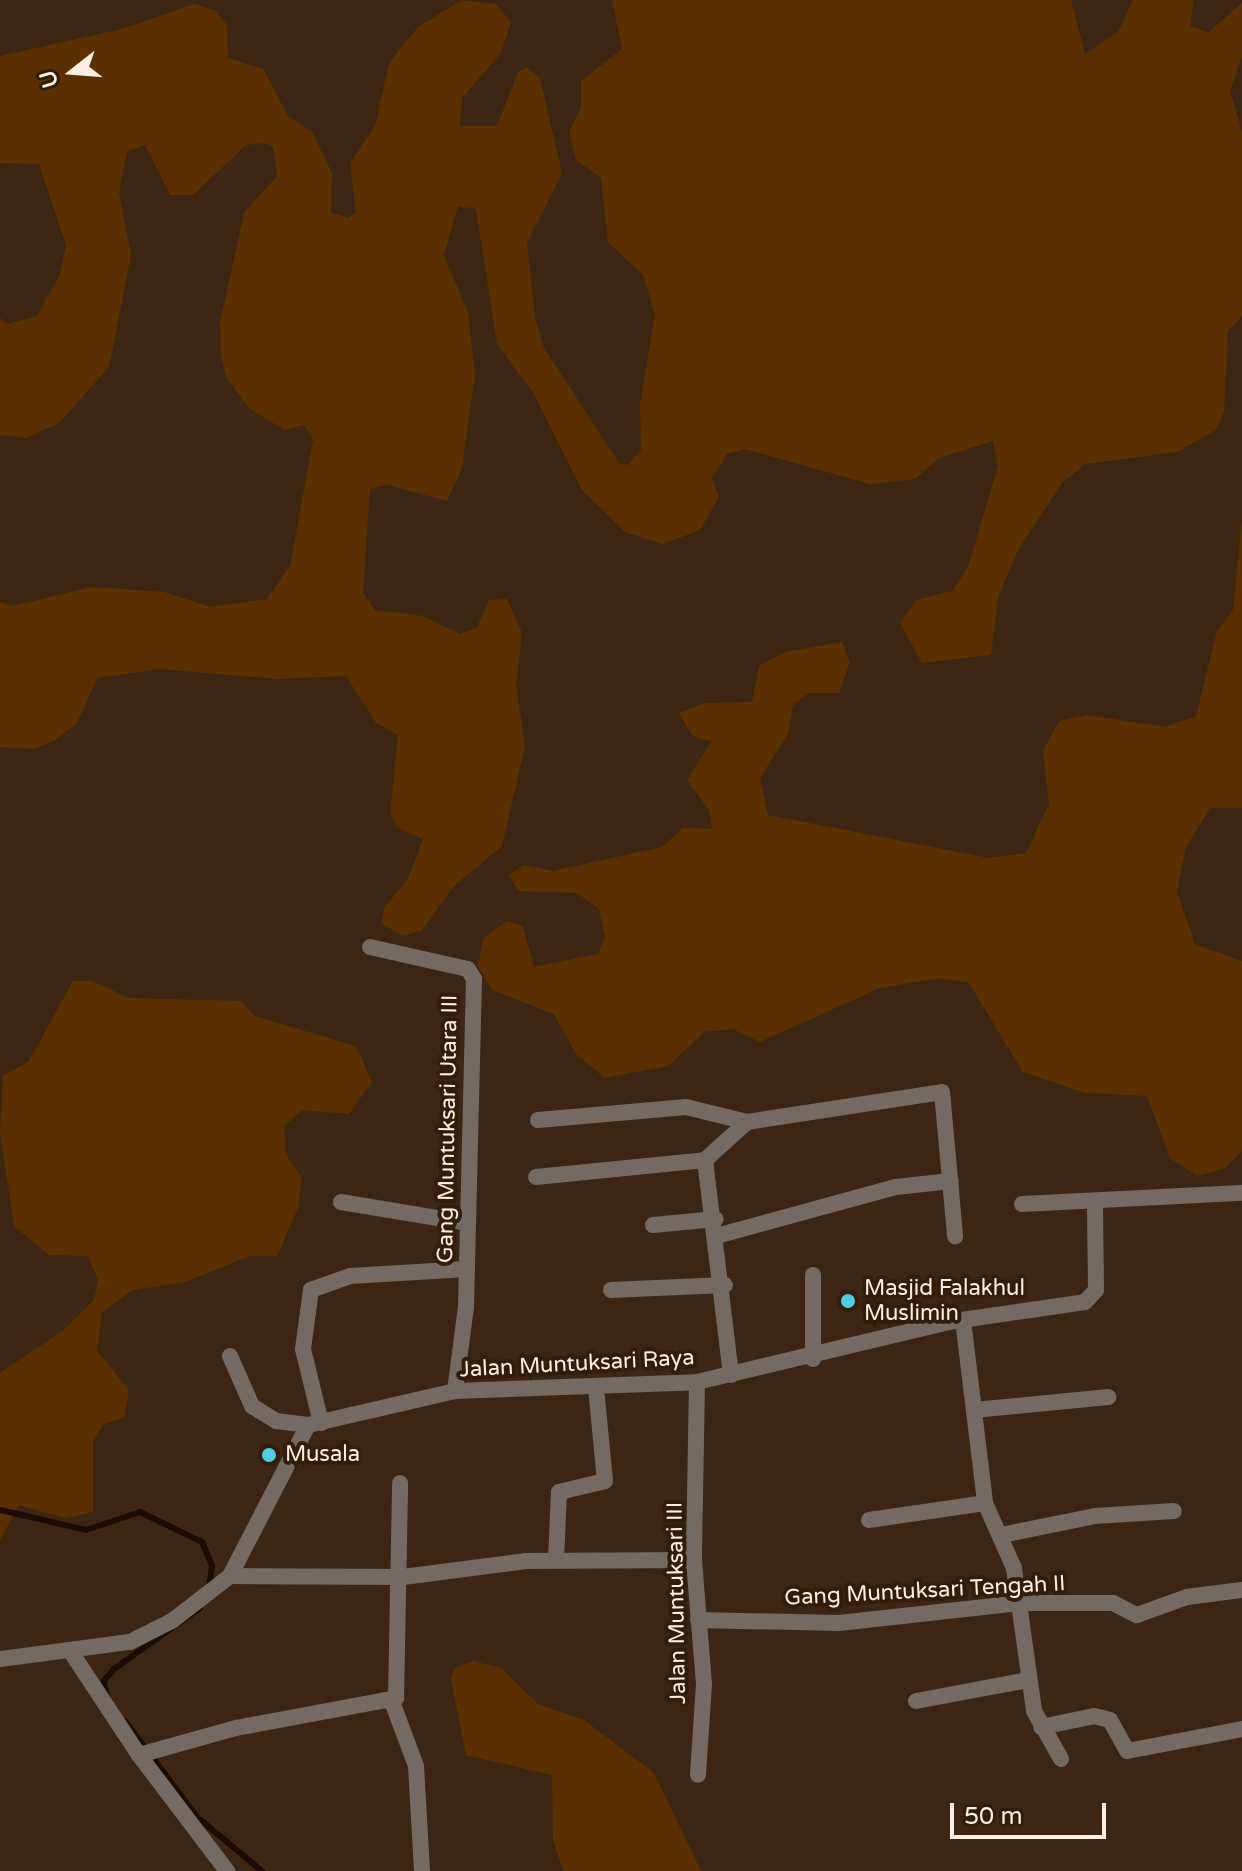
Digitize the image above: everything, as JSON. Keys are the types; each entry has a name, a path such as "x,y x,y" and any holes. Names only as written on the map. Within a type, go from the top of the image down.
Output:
{"street":[{"name":"Gang Muntuksari Utara III","path":"370,947 468,969 474,979 467,1269 455,1391"},
{"path":"538,1120 686,1107 747,1122 931,1090 948,1100 955,1236"},
{"path":"536,1177 705,1160 747,1122"},
{"path":"705,1160 718,1227 731,1375"},
{"path":"653,1225 718,1227 896,1187 951,1181"},
{"path":"1022,1204 1095,1203 1242,1193"},
{"path":"341,1202 468,1223"},
{"name":"Jalan Muntuksari Raya","path":"315,1424 455,1391 697,1382 813,1359 963,1320 1092,1297 1095,1203"},
{"path":"0,1659 71,1652 147,1637 230,1576 315,1424 303,1349 311,1290 350,1276 467,1269"},
{"path":"813,1275 813,1359"},
{"path":"611,1290 725,1285"},
{"path":"963,1320 985,1503 1001,1535 1020,1603 1028,1680 1041,1727 1061,1759"},
{"path":"230,1356 252,1406 276,1421 315,1424"},
{"name":"Jalan Muntuksari III","path":"697,1382 694,1560 698,1620 698,1775"},
{"path":"556,1560 559,1492 605,1481 596,1388"},
{"path":"974,1410 1108,1397"},
{"path":"142,1754 391,1699 401,1693 403,1577 400,1483"},
{"path":"869,1520 985,1503"},
{"path":"1001,1535 1095,1516 1174,1511"},
{"path":"230,1576 403,1577 556,1560 694,1560"},
{"name":"Gang Muntuksari Tengah II","path":"698,1620 839,1623 1020,1603 1113,1603 1137,1615 1187,1597 1242,1590"},
{"path":"71,1652 227,1871"},
{"path":"916,1701 1028,1680"},
{"path":"391,1699 416,1766 422,1871"},
{"path":"1041,1727 1094,1716 1110,1720 1127,1751 1241,1730"}],"shaded area":[{"path":"462,0 496,4 511,22 501,53 462,98 460,126 497,126 518,72 527,67 540,78 562,173 527,242 535,318 544,348 619,463 628,465 641,450 640,404 655,315 643,275 608,242 601,178 576,160 569,132 581,108 581,81 622,49 612,0 1071,0 1085,54 1118,32 1133,0 1194,0 1190,26 1208,33 1242,3 1242,56 1230,91 1242,131 1242,316 1228,331 1224,412 1216,430 1177,452 1085,464 1062,483 1018,550 999,595 991,655 922,663 900,623 916,600 952,591 968,567 998,466 993,441 939,458 915,479 870,484 745,449 727,454 712,479 719,497 700,530 663,544 625,532 581,489 533,392 497,344 476,209 458,206 444,255 468,313 475,375 462,468 447,501 388,485 370,489 363,593 375,610 423,616 460,634 477,627 489,600 507,599 522,633 516,685 525,746 502,846 454,886 421,931 402,936 381,923 384,908 408,879 423,839 397,827 390,814 398,735 376,723 346,676 278,679 159,669 97,678 77,723 54,741 35,749 0,747 0,602 13,606 92,587 164,592 211,607 267,599 290,566 313,440 304,425 285,430 250,409 226,377 221,355 220,323 244,213 277,176 273,146 264,143 246,145 193,195 170,195 145,145 127,152 119,193 131,255 109,367 59,423 26,438 0,435 0,318 7,324 37,316 60,274 66,245 39,164 0,163 0,56 122,29 194,4 215,10 227,25 228,58 263,69 288,116 312,132 332,173 331,212 348,218 356,212 350,163 375,126 389,63 418,27"},
{"path":"1242,520 1242,808 1210,808 1186,847 1177,891 1195,944 1242,961 1242,1151 1225,1168 1197,1176 1170,1158 1147,1096 1085,1093 1023,1072 969,983 939,978 880,988 760,1042 733,1029 704,1032 668,1066 605,1078 576,1054 554,1014 492,990 478,966 483,938 507,921 523,926 534,967 598,954 605,937 599,909 577,893 518,891 509,875 524,865 553,871 662,847 683,828 712,829 709,810 687,780 711,742 692,735 679,713 705,703 752,702 759,666 785,652 842,642 850,662 839,693 809,693 793,705 788,734 760,778 768,815 989,858 1026,853 1049,804 1043,751 1059,721 1087,715 1165,727 1196,716 1217,631 1233,610"},
{"path":"73,981 92,981 129,998 241,1001 254,1016 356,1046 372,1082 349,1114 302,1110 284,1126 286,1155 302,1178 298,1208 277,1256 249,1256 185,1282 133,1290 102,1312 97,1351 129,1390 124,1418 104,1424 93,1441 93,1512 65,1518 19,1505 0,1540 0,1373 64,1330 94,1300 98,1280 88,1256 49,1255 14,1226 0,1133 3,1076 29,1061"},
{"path":"473,1661 501,1668 538,1704 584,1720 654,1773 701,1871 563,1871 553,1839 552,1775 466,1755 451,1678 454,1668"}],"waterway":[{"path":"0,1510 86,1530 140,1512 202,1542 212,1566 209,1588"},
{"path":"107,1697 104,1681 114,1669 200,1608"},
{"path":"125,1721 197,1817 262,1871"}],"place":[{"name":"Masjid Falakhul Muslimin","path":"848,1301"},
{"name":"Musala","path":"269,1455"}]}
